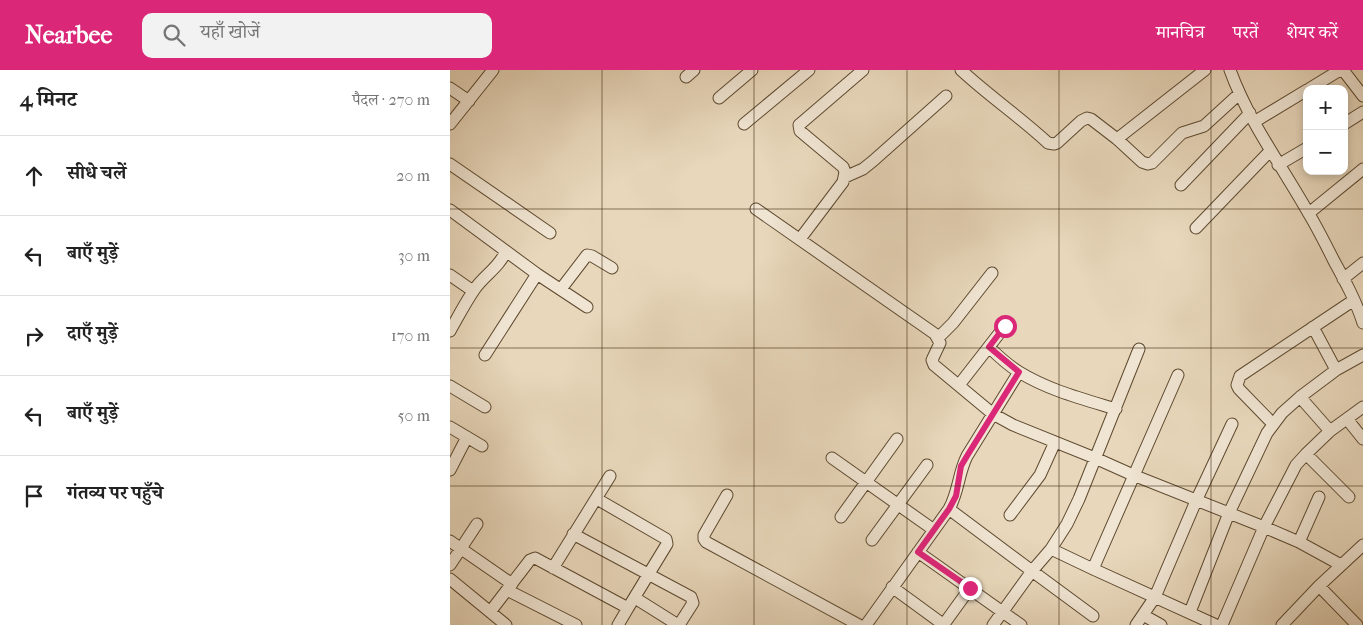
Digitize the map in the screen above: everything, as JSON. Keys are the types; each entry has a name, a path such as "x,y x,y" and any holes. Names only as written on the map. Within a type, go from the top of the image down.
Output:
{"street":[{"path":"450,124 493,70"},
{"path":"719,98 752,70"},
{"path":"744,124 809,70"},
{"path":"800,239 845,177 843,167 800,131 798,125 863,70"},
{"path":"961,70 984,92 1014,113 1048,143 1054,144 1087,118 1117,139 1142,162 1148,164 1152,163 1182,133 1204,126 1239,94"},
{"path":"1117,139 1205,70"},
{"path":"1230,70 1239,94 1278,165 1309,213 1344,279 1362,319"},
{"path":"1315,85 1342,70 1363,96"},
{"path":"450,88 469,101"},
{"path":"1181,185 1252,117 1303,92"},
{"path":"845,177 854,174 868,165 946,96"},
{"path":"1348,121 1363,112"},
{"path":"1278,165 1303,150"},
{"path":"1196,228 1270,151"},
{"path":"450,164 550,232"},
{"path":"1309,213 1363,169"},
{"path":"756,209 938,338 939,347 932,360 934,365 993,414 1014,425 1133,475 1299,542 1341,565"},
{"path":"450,210 537,274 588,307"},
{"path":"450,331 473,290 498,266 506,251"},
{"path":"561,289 587,255 612,268"},
{"path":"1344,279 1363,263"},
{"path":"938,338 953,323 992,273"},
{"path":"485,355 537,274"},
{"path":"450,275 473,290"},
{"path":"1273,424 1239,389 1238,379 1313,326 1354,300"},
{"path":"959,385 1005,326"},
{"path":"1313,326 1336,370"},
{"path":"989,347 1019,372 1067,394 1116,409"},
{"path":"993,625 1032,571 1051,549 1075,507 1139,350"},
{"path":"1190,612 1229,513 1273,424 1300,397 1336,370 1363,354"},
{"path":"866,625 949,509 956,496 961,466 1019,372"},
{"path":"1093,570 1178,375"},
{"path":"450,386 485,407"},
{"path":"1300,397 1330,431"},
{"path":"1222,625 1264,527 1292,472 1306,454 1330,431 1363,407"},
{"path":"1347,419 1363,439"},
{"path":"1136,625 1155,597 1196,501 1232,424"},
{"path":"450,427 482,446"},
{"path":"450,470 467,437"},
{"path":"841,517 897,439"},
{"path":"1010,515 1040,475 1055,442"},
{"path":"1306,454 1349,498"},
{"path":"832,458 934,530"},
{"path":"872,540 927,465"},
{"path":"554,568 610,476"},
{"path":"727,494 704,534 706,542 859,625"},
{"path":"1299,542 1319,498"},
{"path":"597,499 666,538 667,544 618,625"},
{"path":"949,509 1093,616"},
{"path":"450,566 477,524"},
{"path":"573,534 649,573 693,599 693,604 679,625 635,598"},
{"path":"450,541 461,547 509,587 576,625"},
{"path":"1282,625 1318,586 1363,545"},
{"path":"1051,549 1093,570 1216,625"},
{"path":"918,552 1021,625"},
{"path":"490,612 533,558 628,608"},
{"path":"450,579 506,625"},
{"path":"1318,586 1357,625"},
{"path":"892,587 941,624 970,588"},
{"path":"1143,614 1161,625"}],"route":[{"path":"970,588 918,552 949,509 956,496 961,466 1019,372 989,347 1005,326"}]}
